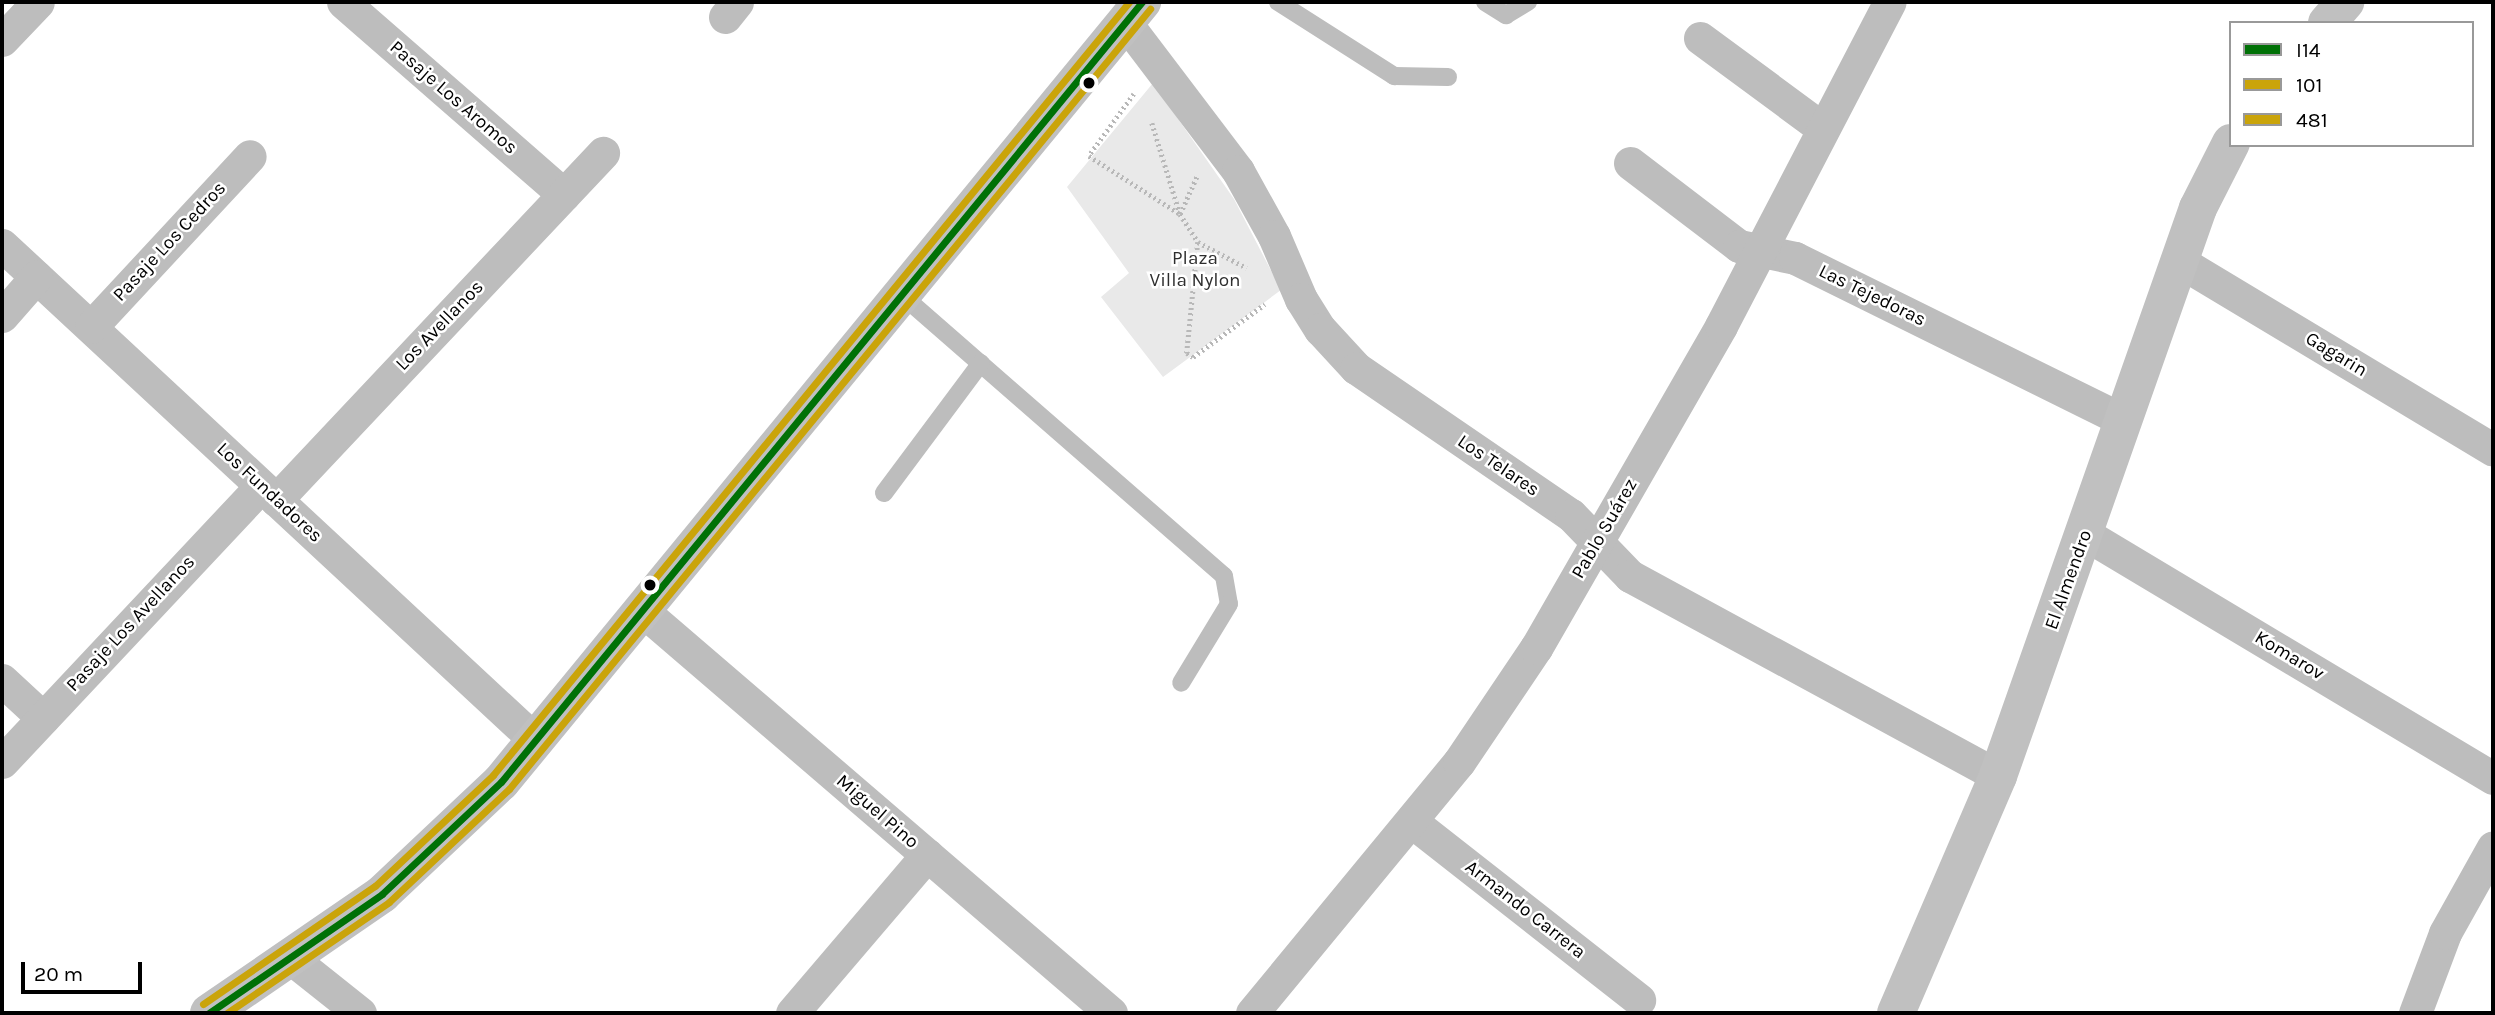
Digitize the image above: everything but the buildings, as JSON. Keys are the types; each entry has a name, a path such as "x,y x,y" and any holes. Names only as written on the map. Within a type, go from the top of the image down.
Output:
{"main road":[{"path":"2329,21 2345,2"},
{"path":"209,1013 292,959 425,858 536,741 1134,12"},
{"name":"El Almendro","path":"1896,1013 1998,775 2198,208 2229,146"}],"street":[{"path":"2,40 38,2"},
{"name":"Pasaje Los Aromos","path":"343,2 564,195"},
{"name":"Pablo Suárez","path":"1252,1013 1411,821 1491,718 1597,544 1762,251 1822,128 1890,2"},
{"name":"Los Telares","path":"1134,12 1259,206 1287,289 1356,368 1571,515 1630,576 1998,775"},
{"path":"1700,38 1822,128"},
{"name":"Los Avellanos","path":"269,493 604,153"},
{"name":"Pasaje Los Cedros","path":"90,327 250,156"},
{"name":"Las Tejedoras","path":"1630,163 1719,234 1739,246 1795,258 2123,420"},
{"name":"Los Fundadores","path":"2,245 536,741"},
{"name":"Gagarin","path":"2179,261 2493,450"},
{"path":"2,316 36,277"},
{"name":"Pasaje Los Avellanos","path":"2,762 269,493"},
{"name":"Komarov","path":"2085,534 2493,778"},
{"name":"Miguel Pino","path":"643,611 1111,1013"},
{"path":"2,680 43,718"},
{"name":"Armando Carrera","path":"1411,821 1639,1000"},
{"path":"2415,1013 2445,933 2493,847"},
{"path":"792,1013 927,855"},
{"path":"292,959 360,1013"}],"lane":[{"path":"1279,2 1394,76 1448,77"},
{"path":"1485,2 1506,15 1528,2"},
{"path":"903,296 1224,576 1229,604 1181,683"},
{"path":"884,493 981,363"}],"path":[{"path":"1144,99 1140,86 1088,156 1180,214"},
{"path":"1148,112 1180,214 1198,242 1287,289 1193,357 1185,350 1198,242"},
{"path":"1180,214 1214,137"}],"green space":[{"name":"Plaza Villa Nylon","path":"1153,83 1234,199 1281,290 1163,377 1101,297 1129,273 1067,187"}],"transit line":[{"name":"481","path":"203,1004 375,886 493,775 1129,2"},
{"name":"I14","path":"209,1013 382,894 501,782 1142,2"},
{"name":"101","path":"227,1013 389,902 509,789 1150,9"}]}
